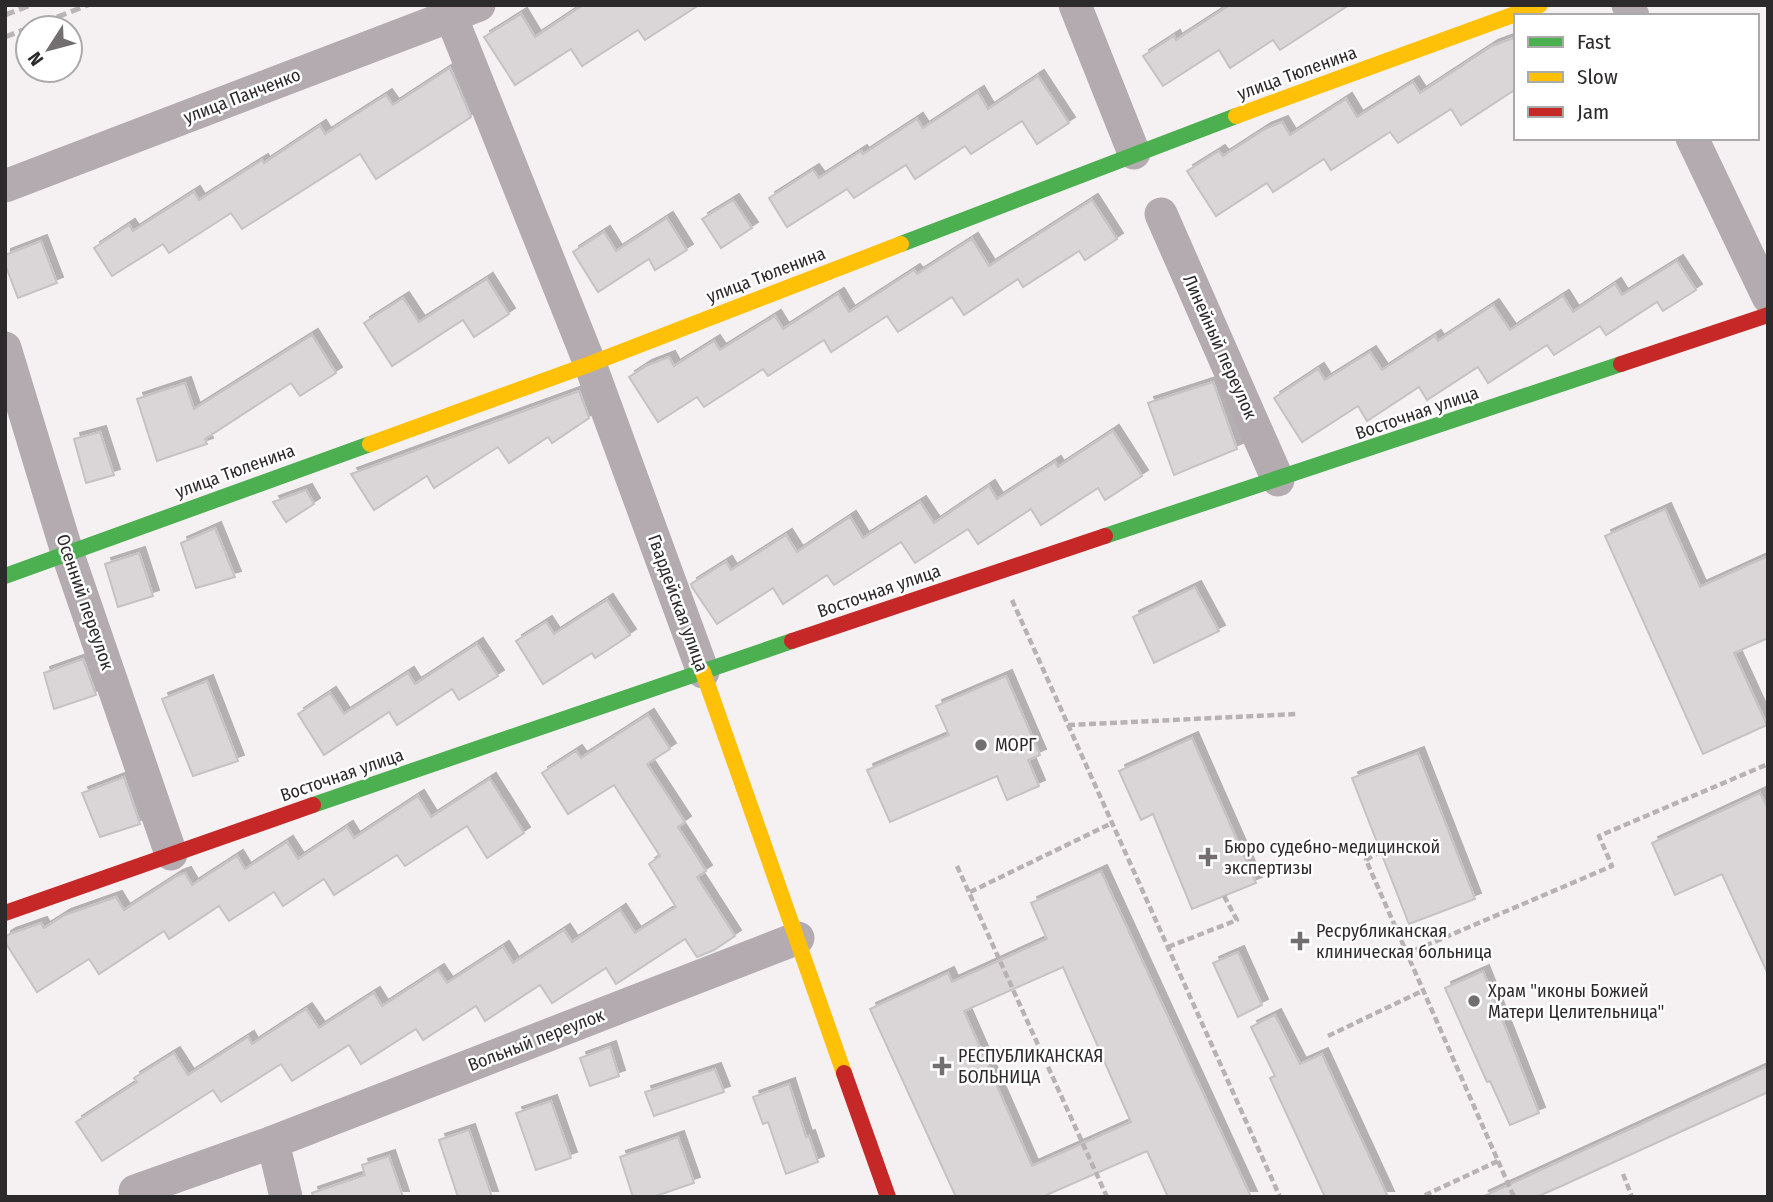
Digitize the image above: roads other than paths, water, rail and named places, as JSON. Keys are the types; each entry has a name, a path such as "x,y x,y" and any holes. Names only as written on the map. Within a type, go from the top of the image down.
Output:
{"street":[{"path":"1075,5 1134,153"},
{"name":"улица Тюленина","path":"1515,14 1540,5"},
{"name":"улица Панченко","path":"5,186 465,11"},
{"name":"Гвардейская улица","path":"465,11 798,938 888,1197"},
{"name":"улица Тюленина","path":"5,576 590,364 1134,153 1514,14"},
{"path":"1693,140 1768,297"},
{"name":"Линейный переулок","path":"1161,214 1278,480"},
{"name":"Восточная улица","path":"5,913 1002,570 1768,316"},
{"name":"Осенний переулок","path":"5,348 67,552 171,854"},
{"name":"Вольный переулок","path":"135,1192 273,1142 798,938"},
{"path":"273,1142 286,1197"}],"railway":[{"path":"5,15 31,5"},
{"path":"65,14 88,5"},
{"path":"5,37 14,33"}],"place":[{"name":"МОРГ","path":"981,745"},
{"name":"Бюро судебно-медицинской экспертизы","path":"1208,857"},
{"name":"Ресрубликанская клиническая больница","path":"1300,941"},
{"name":"Храм \"иконы Божией Матери Целительница\"","path":"1474,1001"},
{"name":"РЕСПУБЛИКАНСКАЯ БОЛЬНИЦА","path":"942,1066"}]}
